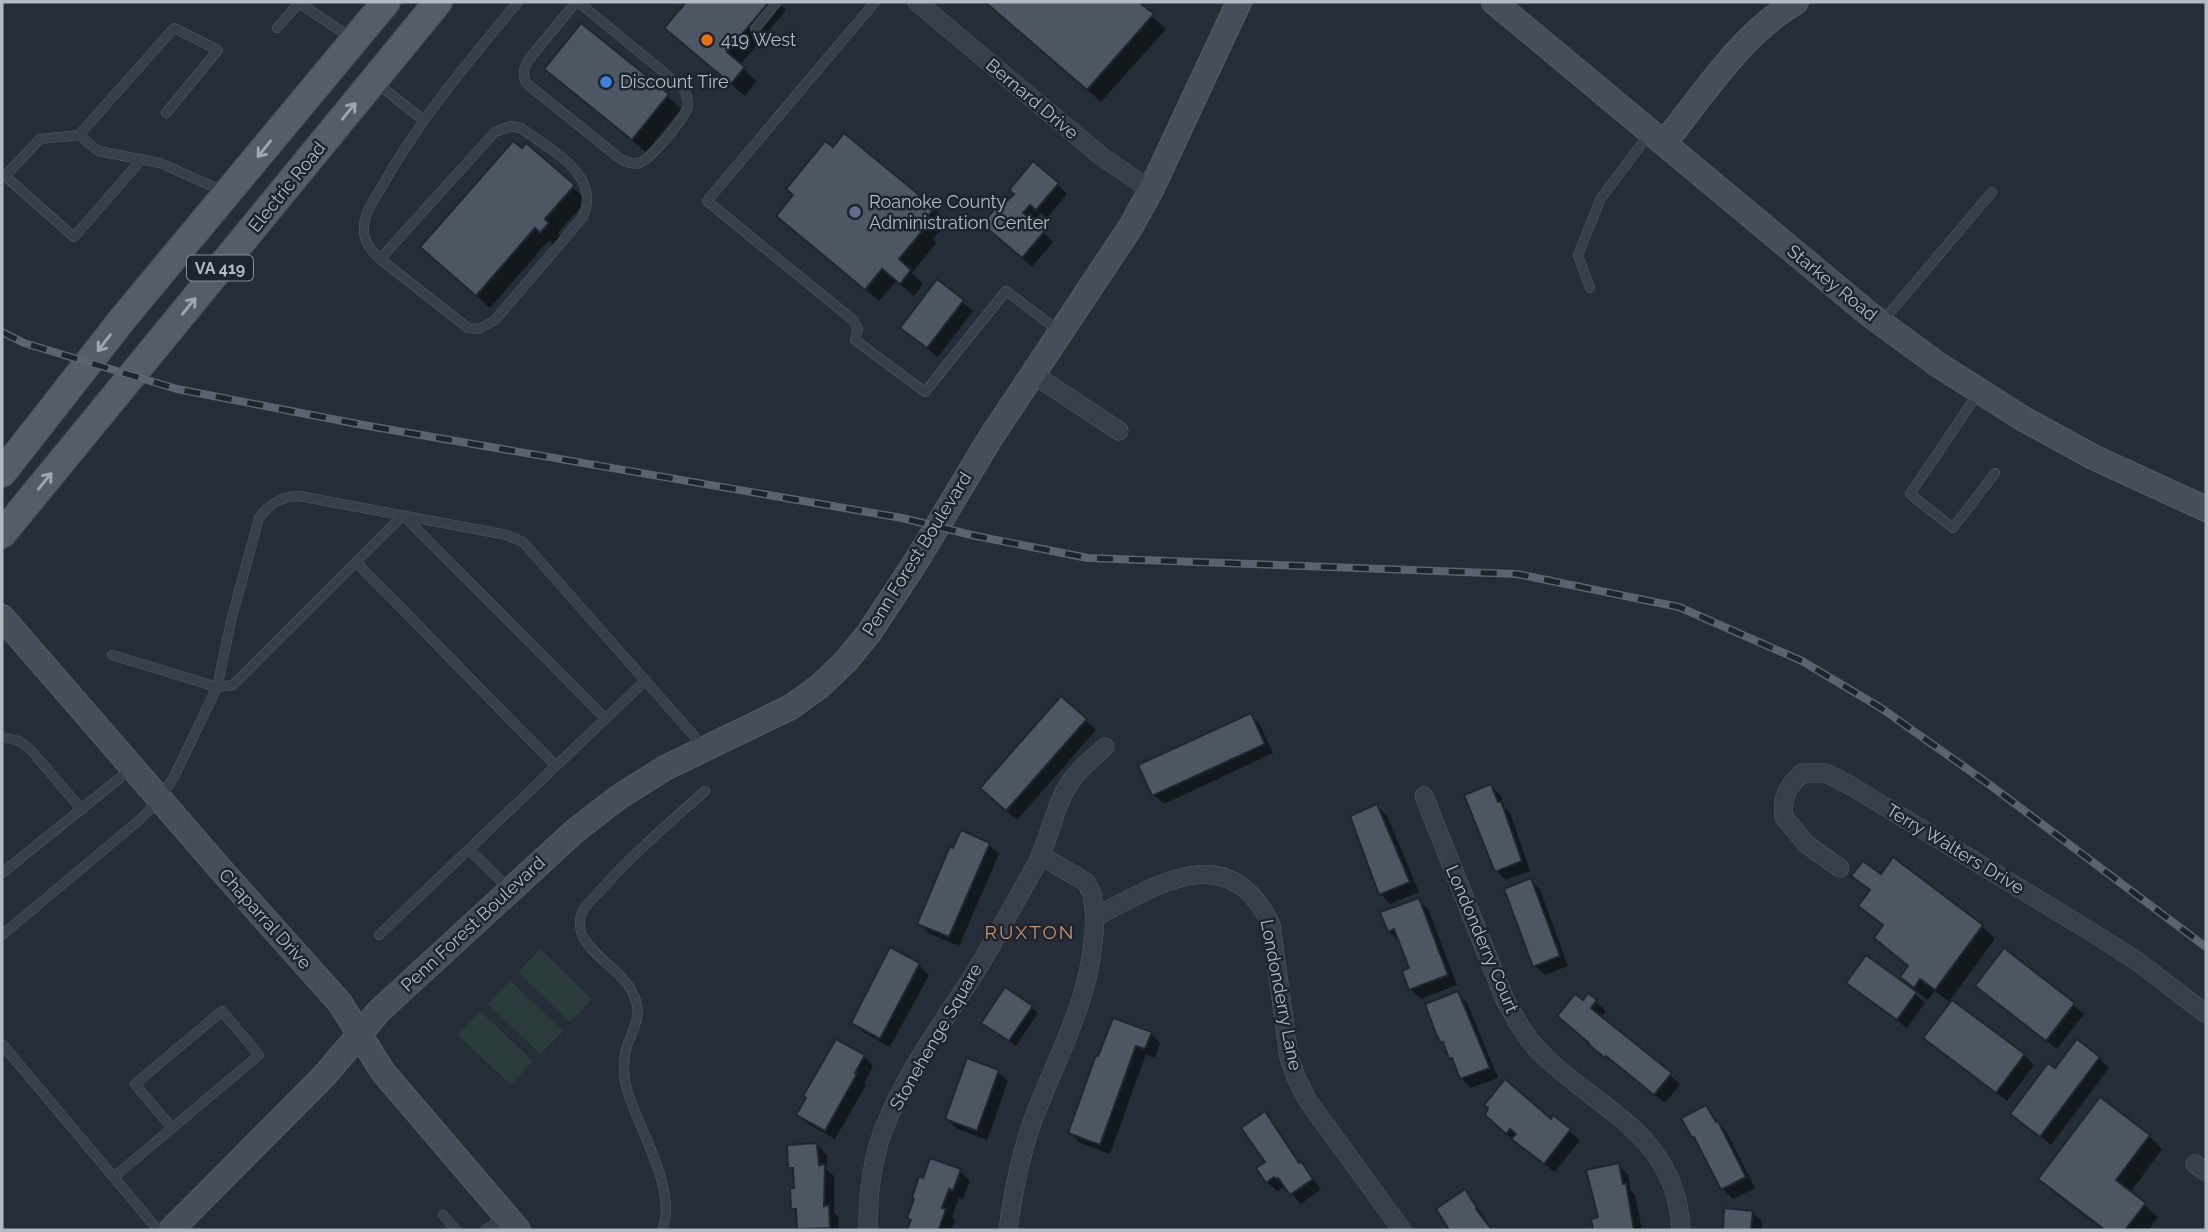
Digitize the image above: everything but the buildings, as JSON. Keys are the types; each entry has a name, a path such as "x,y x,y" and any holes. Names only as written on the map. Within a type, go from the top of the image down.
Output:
{"main road":[{"name":"VA 419","path":"2,472 125,316 386,2"},
{"name":"Electric Road","path":"2,534 439,2"}],"street":[{"name":"Bernard Drive","path":"917,2 1092,149 1151,190"},
{"name":"Penn Forest Boulevard","path":"171,1230 325,1076 379,1011 576,830 619,797 665,768 791,707 846,661 869,633 917,559 990,437 1103,270 1151,190 1239,2"},
{"name":"Starkey Road","path":"1494,2 1881,323 1937,364 2022,418 2093,457 2206,509"},
{"path":"1658,137 1741,48 1767,23 1797,2"},
{"path":"1033,374 1119,431"},
{"name":"Chaparral Drive","path":"2,617 340,1003 383,1073 512,1224"},
{"name":"Stonehenge Square","path":"868,1230 872,1168 883,1131 906,1082 972,976 1041,856 1059,803 1071,782 1086,763 1105,747"},
{"name":"Terry Walters Drive","path":"1840,868 1806,844 1784,817 1785,795 1791,783 1802,773 1826,773 1851,786 2137,961 2206,1014"},
{"name":"Londonderry Court","path":"1424,796 1506,1000 1521,1028 1541,1054 1633,1128 1652,1147 1666,1171 1676,1198 1681,1230"},
{"path":"1008,1230 1018,1168 1032,1123 1076,1018 1088,979 1094,943 1092,894 1086,882 1041,856"},
{"name":"Londonderry Lane","path":"1095,917 1156,886 1177,877 1195,874 1232,881 1251,893 1262,906 1271,925 1289,1057 1296,1077 1308,1101 1402,1230"}],"lane":[{"path":"380,259 500,128 522,128 577,171 588,194 583,217 495,320 479,329 468,328 380,259 369,249 364,237 366,214 423,120 517,2"},
{"path":"577,2 683,88 688,97 688,107 683,116 649,158 639,163 628,163 618,158 526,83 523,75 530,58 577,2"},
{"path":"755,29 777,2"},
{"path":"875,2 707,201 853,320 858,329 855,340 925,393 1006,291 1061,333"},
{"path":"277,28 300,3 354,40"},
{"path":"142,159 74,237 5,176 40,139 79,135 174,28 218,50 166,113"},
{"path":"374,81 423,120"},
{"path":"79,135 98,151 160,163 228,193"},
{"path":"1590,288 1578,255 1601,198 1658,137"},
{"path":"1881,323 1992,192"},
{"path":"1980,391 1910,494 1953,528 1995,473"},
{"path":"2,935 143,817 174,778 217,687 235,604 259,518 267,508 286,497 299,496 404,515 507,535 523,542 705,747"},
{"path":"112,655 217,687 233,685 404,515"},
{"path":"404,515 605,718"},
{"path":"356,562 556,766"},
{"path":"379,935 646,680"},
{"path":"2,737 19,741 30,749 82,810"},
{"path":"2,873 134,768"},
{"path":"662,1230 666,1216 661,1178 626,1088 624,1070 627,1048 636,1027 638,1013 635,998 630,987 584,940 580,927 584,909 620,868 705,791"},
{"path":"470,849 510,890"},
{"path":"114,1177 172,1128 258,1055 222,1012 135,1084 172,1128"},
{"path":"2,1044 158,1230"},
{"path":"443,1215 456,1230"},
{"path":"485,1230 512,1224"}],"shaded area":[{"path":"540,949 592,999 570,1022 518,972"},
{"path":"511,981 563,1031 540,1054 488,1004"},
{"path":"480,1011 533,1061 511,1085 458,1035"}],"railway":[{"path":"2,332 24,343 177,389 363,425 902,518 1088,558 1517,574 1679,607 1802,661 1881,708 1990,785 2206,947"}],"place":[{"name":"419 West","path":"707,40"},
{"name":"Discount Tire","path":"606,82"},
{"name":"Roanoke County Administration Center","path":"855,212"}],"district":[{"name":"RUXTON","path":"1030,932"}]}
